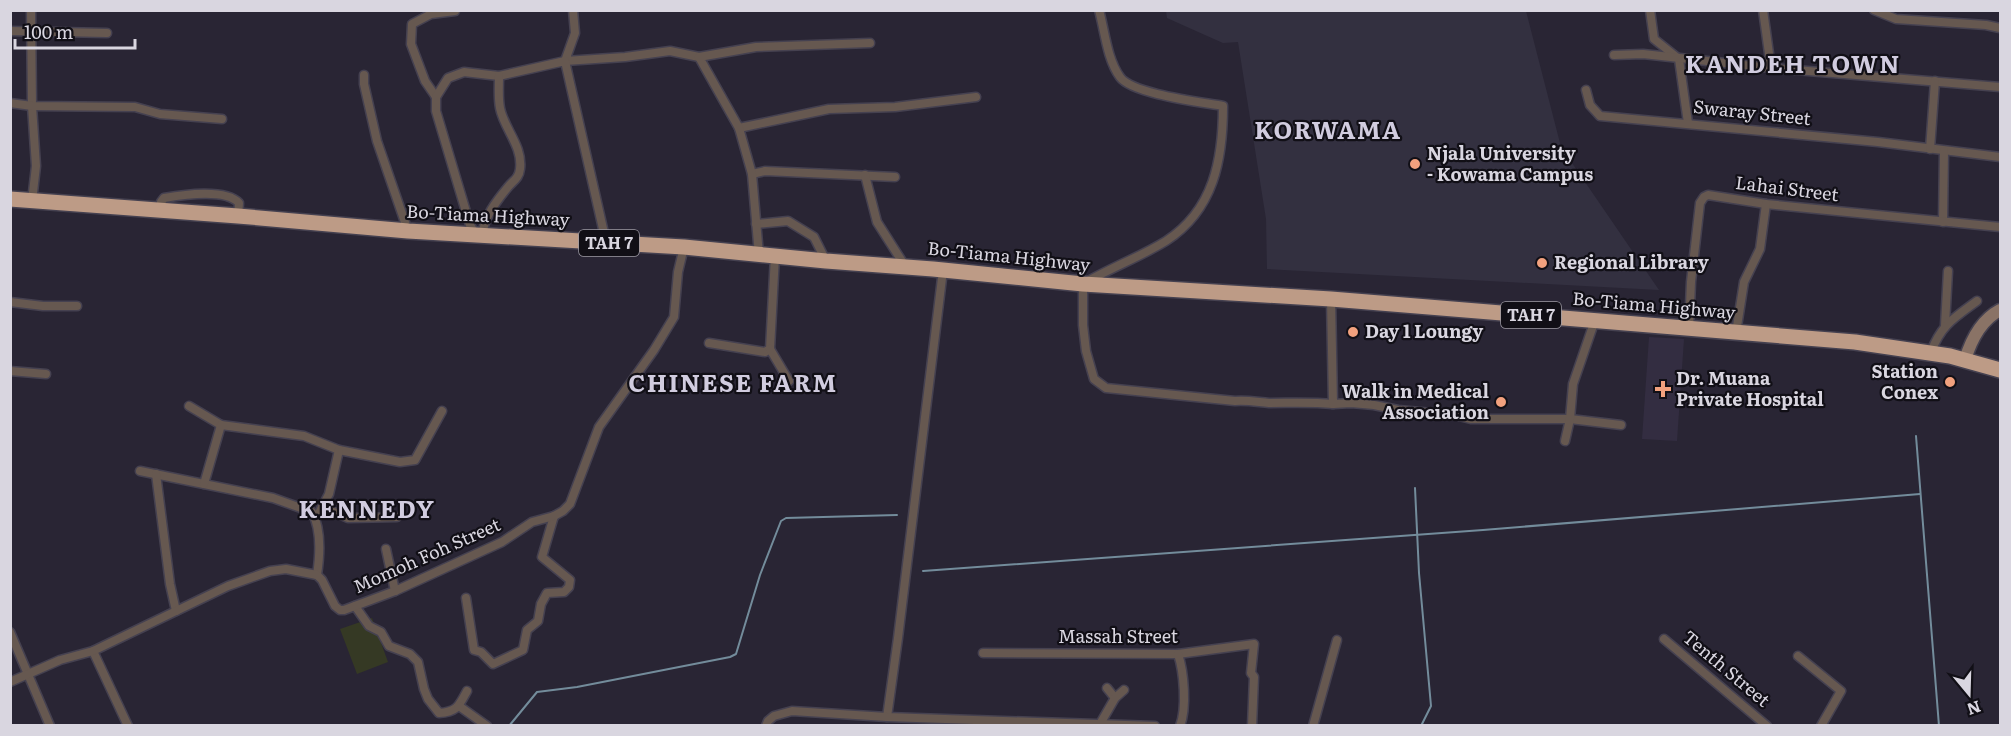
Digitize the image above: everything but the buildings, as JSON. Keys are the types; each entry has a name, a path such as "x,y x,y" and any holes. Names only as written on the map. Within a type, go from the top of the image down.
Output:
{"highway":[{"name":"Bo-Tiama Highway","path":"10,199 408,231 684,247 1083,284 1331,299 1855,342 1931,352 2001,370"}],"main road":[{"path":"1965,360 1983,324 2001,310"}],"street":[{"path":"31,10 32,106 36,166 32,201"},
{"path":"573,10 575,33 565,61 606,243"},
{"path":"1099,10 1112,61 1121,79 1137,88 1222,106 1223,133 1219,162 1206,197 1190,222 1166,241 1083,284 1083,325 1086,351 1094,378 1106,388 1235,401 1374,405 1471,419 1570,419 1621,425"},
{"path":"1650,10 1654,39 1679,59 1688,123"},
{"path":"1763,10 1771,68"},
{"path":"1874,10 1896,19 2001,28"},
{"path":"436,97 425,81 411,44 411,24 431,14 456,11"},
{"path":"10,31 107,33"},
{"path":"499,76 500,108 514,137 521,167 518,177 489,214 480,235 470,225 436,111 436,97 448,78 464,72 499,76 565,61 670,51 699,57 756,47 870,43"},
{"path":"1614,55 1643,54 1771,68 2001,87"},
{"path":"699,57 739,128 752,174 759,255"},
{"path":"364,75 377,141 408,231"},
{"path":"1930,149 1935,81"},
{"name":"Swaray Street","path":"1586,90 1590,105 1600,116 1688,123 1944,151"},
{"path":"739,128 829,110 895,107 976,97"},
{"path":"10,103 32,106 135,107 160,114 222,119"},
{"path":"1943,222 1944,151 2001,157"},
{"path":"752,174 765,171 895,177"},
{"path":"865,175 876,222 905,266"},
{"name":"Lahai Street","path":"1689,328 1691,282 1702,199 1708,195 1766,204 2001,227"},
{"path":"1736,333 1744,282 1760,249 1766,204"},
{"path":"756,224 788,221 814,237 826,261"},
{"path":"466,598 474,650 481,652 493,664 523,650 527,630 538,621 541,603 547,593 564,592 569,587 570,580 542,556 555,516 570,504 599,427 654,350 674,317 678,272 684,247"},
{"path":"776,256 770,349 789,381"},
{"path":"887,717 943,270"},
{"path":"1945,325 1948,271"},
{"path":"1331,299 1333,404"},
{"path":"1931,352 1936,338 1945,325 1977,301"},
{"path":"10,302 43,306 77,306"},
{"path":"1565,441 1570,419 1573,384 1595,320"},
{"path":"709,343 765,352 770,349"},
{"path":"10,371 46,374"},
{"path":"189,406 221,425 304,436 339,450 400,462 415,460 442,411"},
{"path":"204,484 221,425"},
{"path":"315,519 329,494 339,450"},
{"path":"10,682 60,660 93,651 228,586 270,571 286,569 317,575 320,555 312,512 273,498 140,471"},
{"path":"156,474 176,611"},
{"path":"322,507 348,518 397,517"},
{"name":"Momoh Foh Street","path":"317,575 322,580 335,606 339,610 345,610 395,591 509,538 532,522 555,516"},
{"path":"386,549 395,591"},
{"path":"356,606 369,626 381,632 389,646 410,654 418,662 428,699 439,713 450,712 459,706 467,692"},
{"path":"10,632 50,726"},
{"name":"Tenth Street","path":"1664,639 1767,726"},
{"path":"1313,726 1337,640"},
{"name":"Massah Street","path":"983,653 1178,654 1254,644 1251,673 1254,678 1252,726"},
{"path":"93,651 128,726"},
{"path":"1178,654 1182,667 1183,717 1180,726"},
{"path":"1798,656 1840,692 1821,726"},
{"path":"1107,688 1115,698"},
{"path":"1100,724 1115,698 1124,690"},
{"path":"459,706 487,726"},
{"path":"766,726 774,716 792,711 887,717 1155,726"}],"shaded area":[{"name":"Njala University - Kowama Campus","path":"1166,11 1526,11 1561,147 1659,290 1267,269 1266,219 1238,42 1223,43 1167,18"},
{"name":"Dr. Muana Private Hospital","path":"1649,337 1684,339 1677,441 1642,439"}],"green space":[{"path":"372,618 388,662 357,674 340,629"}],"waterway":[{"path":"1916,436 1939,726"},
{"path":"1415,488 1419,573 1431,706 1421,726"},
{"path":"923,571 1483,530 1920,494"},
{"path":"509,726 537,692 577,687 736,654 760,575 781,521 786,518 897,515"}],"place":[{"name":"Njala University - Kowama Campus","path":"1415,164"},
{"name":"Regional Library","path":"1542,263"},
{"name":"Day 1 Loungy","path":"1353,332"},
{"name":"Station Conex","path":"1950,382"},
{"name":"Dr. Muana Private Hospital","path":"1663,389"},
{"name":"Walk in Medical Association","path":"1501,402"}],"district":[{"name":"KANDEH TOWN","path":"1793,65"},
{"name":"KORWAMA","path":"1328,131"},
{"name":"CHINESE FARM","path":"733,384"},
{"name":"KENNEDY","path":"367,510"}]}
